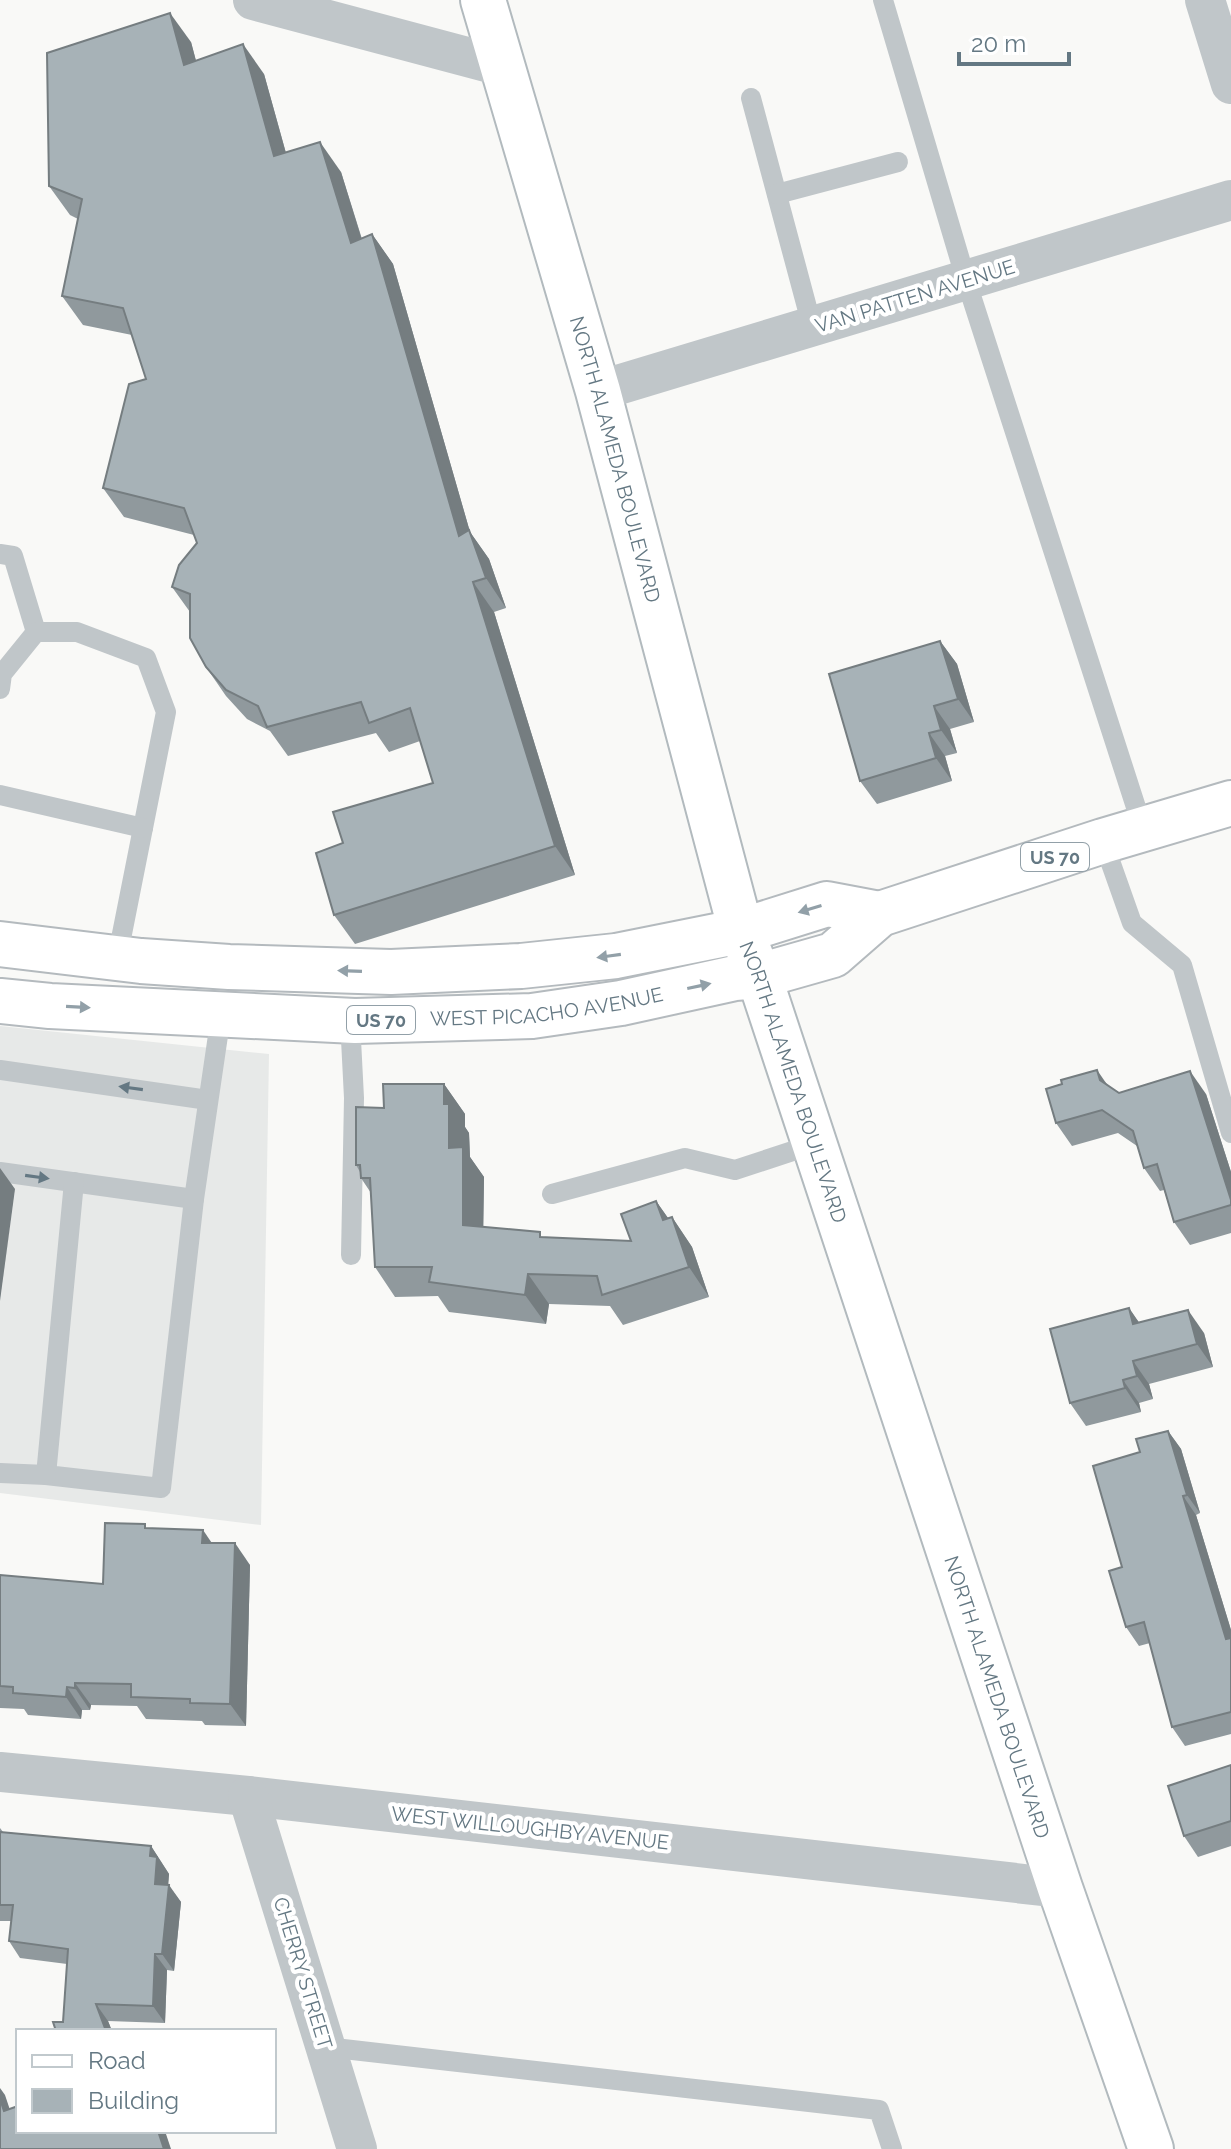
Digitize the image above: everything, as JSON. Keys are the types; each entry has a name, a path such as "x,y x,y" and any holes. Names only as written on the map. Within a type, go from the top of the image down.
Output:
{"main road":[{"name":"NORTH ALAMEDA BOULEVARD","path":"483,0 598,391 741,931 759,976 1060,1888 1151,2149"},
{"name":"WEST PICACHO AVENUE","path":"0,1001 350,1020 532,1016 621,1003 735,978 759,976 833,955 880,914 1231,803"},
{"name":"WEST PICACHO AVENUE","path":"0,944 117,959 229,967 391,972 616,956 741,931 827,904 880,914"}],"street":[{"path":"253,0 501,66"},
{"path":"1205,0 1231,84"},
{"name":"VAN PATTEN AVENUE","path":"598,391 1231,200"},
{"name":"WEST WILLOUGHBY AVENUE","path":"0,1772 248,1796 1060,1888"},
{"name":"CHERRY STREET","path":"248,1796 357,2149"}],"lane":[{"path":"883,0 966,280 1123,835 1132,923 1182,965 1231,1133"},
{"path":"751,98 812,326"},
{"path":"777,194 898,162"},
{"path":"0,554 13,556 36,632"},
{"path":"0,689 2,674 36,632"},
{"path":"36,632 77,632 146,658 166,712 117,959"},
{"path":"0,795 143,828"},
{"path":"0,1473 161,1488 194,1199 221,1015"},
{"path":"350,1020 354,1098 351,1255"},
{"path":"0,1070 208,1100"},
{"path":"552,1194 685,1158 735,1170 814,1144"},
{"path":"0,1172 194,1199"},
{"path":"46,1475 74,1182"},
{"path":"326,2047 879,2110 892,2149"}],"shaded area":[{"path":"0,1026 269,1054 261,1525 0,1493"}],"building":[{"path":"170,13 184,65 243,44 274,156 320,142 351,243 372,234 459,536 469,530 486,578 473,582 555,846 334,915 316,853 343,843 333,812 433,783 410,708 369,723 361,702 267,727 258,706 226,690 206,667 190,638 190,594 172,587 179,565 197,543 184,508 103,488 129,384 146,379 123,308 62,296 82,199 49,186 47,53"},
{"path":"940,641 958,699 934,706 941,730 929,733 936,758 860,781 829,674"},
{"path":"1097,1070 1100,1080 1119,1093 1190,1071 1231,1205 1174,1222 1157,1164 1144,1168 1133,1131 1102,1110 1056,1123 1046,1089 1062,1084 1061,1080"},
{"path":"383,1084 444,1084 444,1104 449,1104 449,1148 463,1147 463,1225 540,1232 540,1237 631,1241 621,1214 656,1201 663,1220 672,1217 689,1267 602,1295 597,1276 528,1274 525,1295 429,1282 432,1267 375,1267 370,1178 361,1178 360,1165 356,1165 356,1107 384,1108"},
{"path":"1129,1308 1133,1324 1188,1310 1197,1344 1133,1361 1137,1376 1123,1380 1125,1388 1070,1403 1050,1329"},
{"path":"1168,1431 1187,1495 1183,1496 1226,1639 1231,1638 1231,1712 1172,1727 1144,1622 1126,1627 1109,1571 1122,1567 1093,1466 1140,1452 1136,1439"},
{"path":"105,1523 203,1530 202,1543 235,1543 230,1704 131,1697 131,1684 75,1683 75,1688 67,1687 66,1697 13,1693 13,1687 0,1686 0,1575 103,1584"},
{"path":"1231,1765 1231,1821 1184,1836 1168,1786"},
{"path":"0,1832 151,1846 150,1856 157,1857 155,1884 169,1885 162,1954 155,1954 153,2006 96,2004 105,2029 55,2029 53,2022 63,2022 68,1949 9,1941 13,1905 0,1905"},
{"path":"0,2099 4,2111 16,2107 16,2133 159,2133 164,2149 0,2149"}]}
